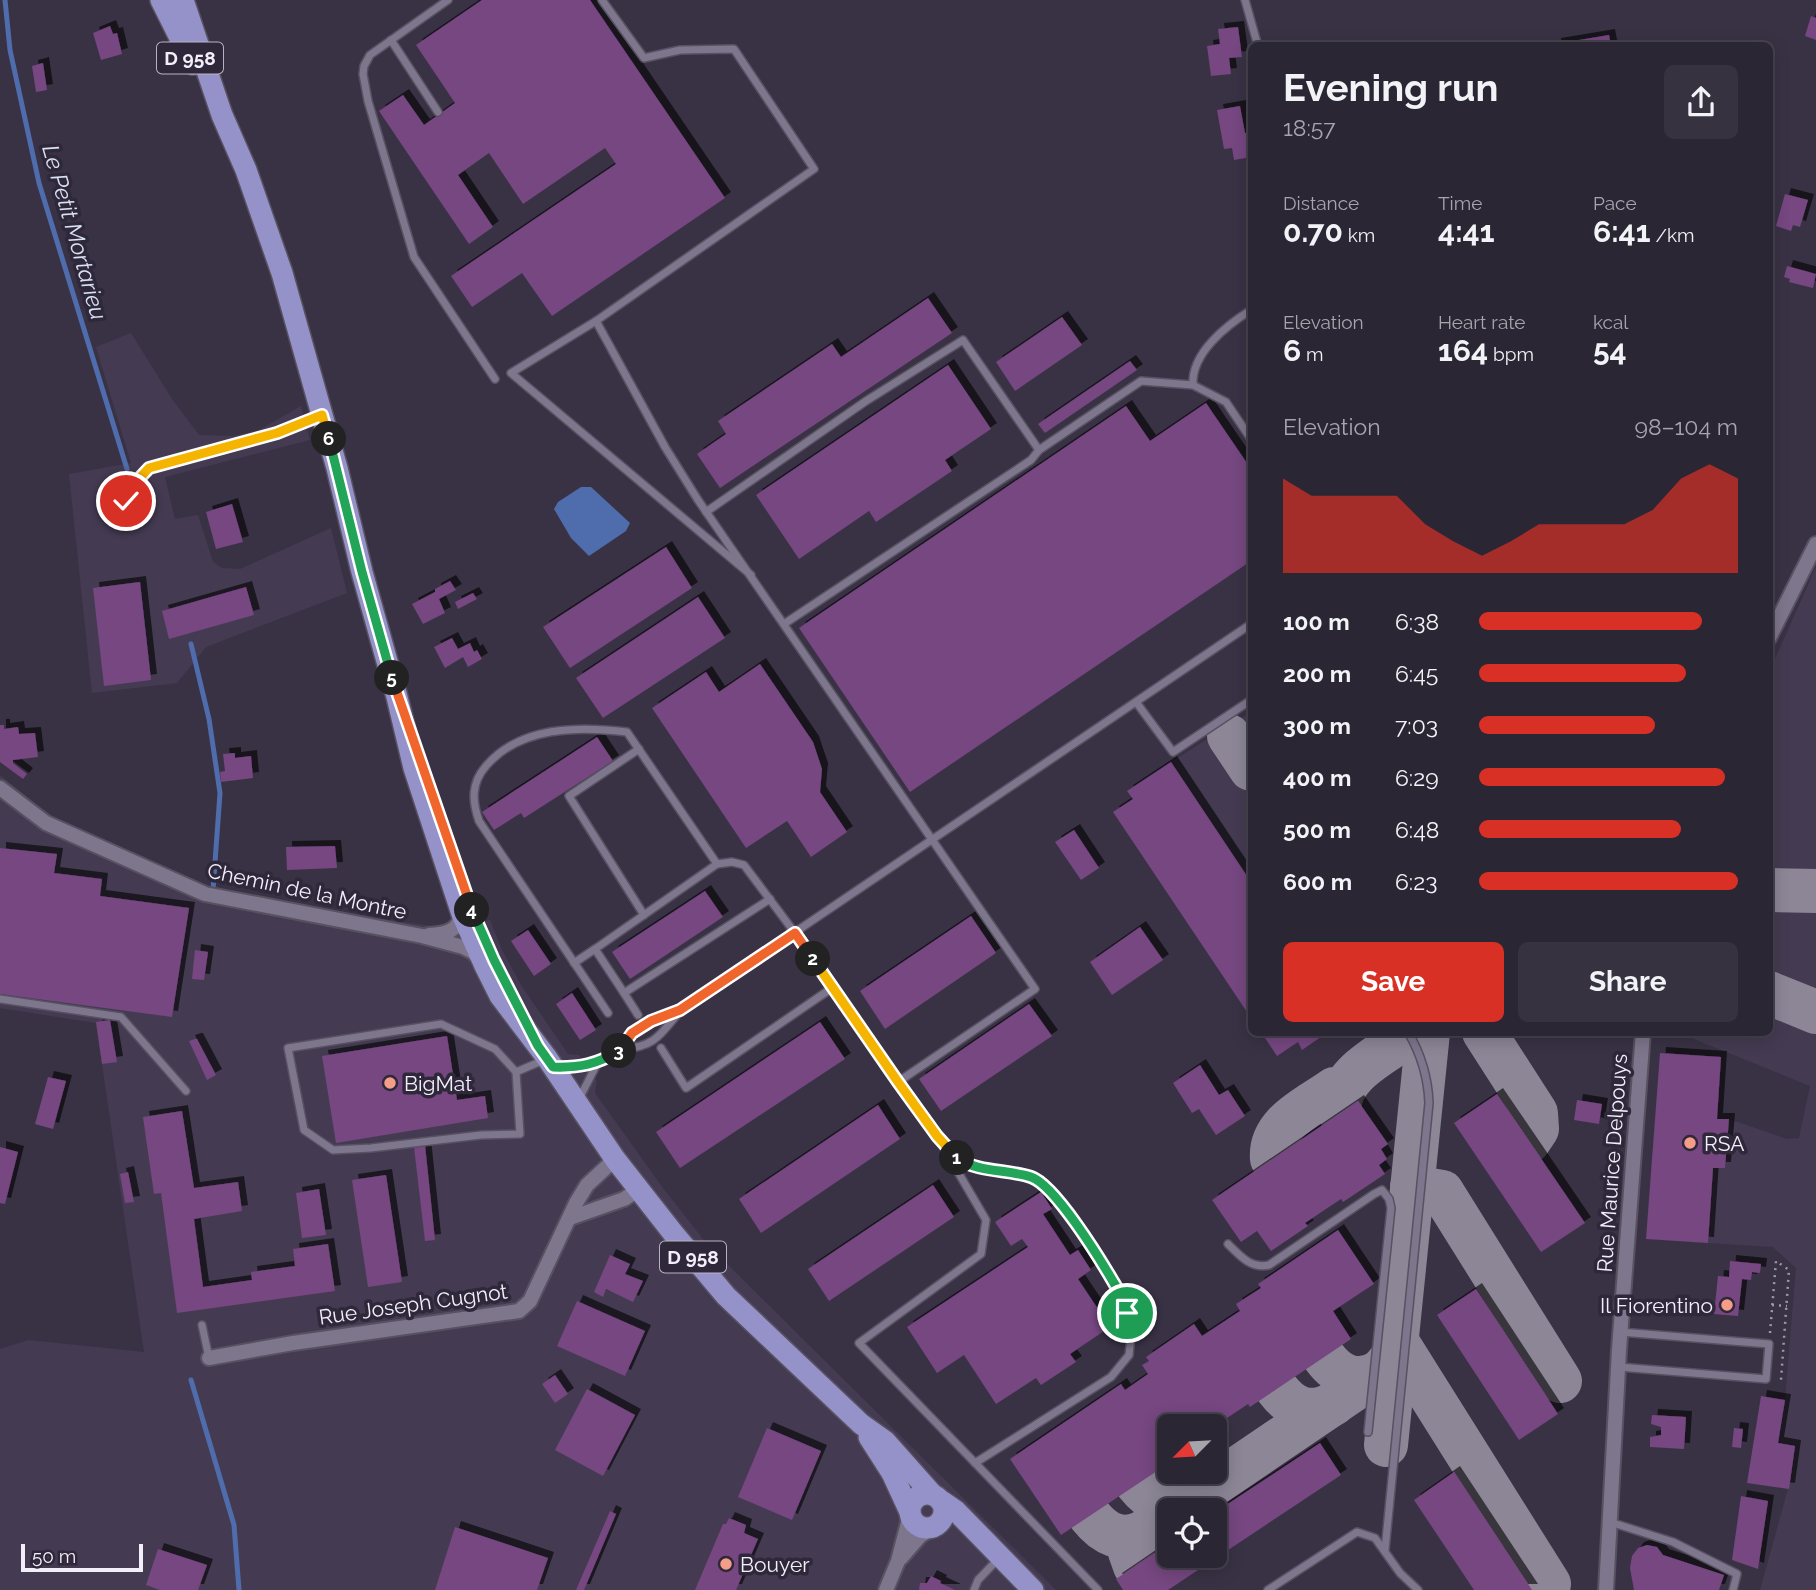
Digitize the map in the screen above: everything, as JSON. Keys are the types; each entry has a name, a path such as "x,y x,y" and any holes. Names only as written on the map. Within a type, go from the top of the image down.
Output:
{"main road":[{"name":"D 958","path":"161,0 222,115 246,170 282,272 414,768 462,914 500,996 546,1057 638,1190 726,1296 861,1423 885,1441 937,1498 956,1511 1032,1590"},
{"name":"D 958","path":"183,0 222,115"},
{"name":"D 958","path":"397,697 475,917 546,1057"},
{"name":"D 958","path":"861,1423 892,1473 910,1513"},
{"path":"935,1526 944,1515 937,1498 921,1494 912,1501 910,1513 917,1524 927,1528 957,1526 974,1532"}],"street":[{"path":"1773,630 1816,544"},
{"name":"Chemin de la Montre","path":"0,788 46,823 205,894 422,936 463,947 473,952 485,966"},
{"name":"Chemin de la Montre","path":"422,936 452,931 460,922 462,914"},
{"name":"Rue Maurice Delpouys","path":"1606,1590 1620,1332 1643,1036"},
{"name":"Rue Joseph Cugnot","path":"209,1359 293,1343 519,1311 530,1301 587,1185 615,1158"},
{"path":"570,1218 624,1199 638,1190"},
{"path":"886,1590 898,1561 910,1513"},
{"path":"898,1561 935,1526"}],"lane":[{"path":"448,0 370,55 363,74 368,101 414,257 495,379"},
{"path":"601,0 644,58 680,50 734,49 814,169 596,321 511,373 751,575"},
{"path":"1245,0 1257,42"},
{"path":"391,40 438,112"},
{"path":"1193,385 1192,373 1214,338 1231,322 1248,312"},
{"path":"596,321 665,447 706,512 1035,989 898,1082"},
{"path":"706,512 866,401 963,340 1039,450"},
{"path":"784,624 1031,460 1039,450 1141,381 1193,385 1226,402 1248,435"},
{"path":"126,501 134,484 149,468 277,433 322,415"},
{"path":"516,1072 546,1057 567,1068 597,1064 622,1049 632,1033 651,1021 680,1010 1248,627"},
{"path":"1136,702 1172,752 1248,703"},
{"path":"608,1013 479,821 474,805 478,774 498,751 516,741 554,732 597,728 627,732 717,864"},
{"path":"639,749 569,796 644,915"},
{"path":"574,963 717,864 732,862 744,865 771,899 937,1136 986,1220 981,1254 859,1343 1098,1590"},
{"path":"624,993 771,899"},
{"path":"595,949 638,1015"},
{"path":"661,1048 686,1088 832,988"},
{"path":"0,999 121,1017 186,1091"},
{"path":"622,1049 641,1048 647,1044 660,1035 680,1010"},
{"path":"442,1024 495,1049 516,1072 520,1134 481,1135 333,1150 304,1130 288,1048 442,1024"},
{"path":"1385,1550 1429,1103 1429,1085 1410,1036"},
{"path":"578,1104 597,1064"},
{"path":"937,1136 960,1160 971,1166 1021,1174 1044,1183 1115,1284 1127,1313 1130,1336 1129,1355 1111,1377 975,1463"},
{"path":"1228,1244 1254,1265 1269,1265 1374,1194 1382,1191 1387,1195 1391,1208 1368,1432"},
{"path":"202,1325 209,1359"},
{"path":"1618,1367 1766,1379 1769,1344 1620,1332"},
{"path":"1610,1522 1674,1542 1737,1574 1733,1590"},
{"path":"1268,1590 1357,1532 1375,1538 1400,1573 1418,1590"},
{"path":"974,1590 978,1580 999,1558"}],"path":[{"path":"1766,1379 1781,1380 1789,1270 1776,1261 1769,1344"},
{"path":"1772,1305 1787,1306"}],"shaded area":[{"path":"131,333 172,399 199,435 233,436 259,430 301,406 310,440 165,477 175,519 198,515 213,562 222,568 240,569 331,528 347,593 206,647 177,683 92,693 69,474 131,463 96,347"},
{"path":"1816,567 1816,1590 1760,1590 1788,1489 1795,1446 1778,1443 1785,1400 1796,1268 1773,1247 1708,1243 1713,1168 1725,1168 1729,1119 1787,1139 1799,1138 1810,1086 1686,1036 1773,1036 1773,663"},
{"path":"1248,714 1248,878 1171,762"},
{"path":"0,775 55,819 192,883 318,909 444,928 490,920 521,985 568,1054 579,1055 597,1081 595,1093 707,1244 1056,1590 0,1590 0,1349 28,1340 144,1352 96,1023 0,1008"}],"water":[{"path":"581,487 591,487 630,523 626,531 589,556 571,538 554,509 558,502"}],"building":[{"path":"482,0 590,0 725,198 552,316 522,273 472,307 451,276 616,164 605,148 523,204 489,153 458,175 493,227 469,244 379,111 403,95 424,125 455,103 416,45"},
{"path":"1811,16 1816,18 1816,40 1805,36"},
{"path":"110,26 113,34 117,33 122,54 101,60 93,33"},
{"path":"1238,27 1242,57 1229,58 1231,74 1211,76 1207,46 1220,44 1218,29"},
{"path":"1609,35 1610,42 1567,42"},
{"path":"43,63 47,90 36,92 32,66"},
{"path":"1240,106 1245,133 1248,132 1248,158 1234,160 1232,148 1224,149 1217,110"},
{"path":"1785,194 1808,200 1800,227 1793,225 1791,231 1776,226"},
{"path":"1787,266 1816,274 1813,288 1789,282 1790,279 1784,277"},
{"path":"928,298 952,333 720,488 697,454 726,434 718,421 832,344 841,357"},
{"path":"1062,317 1082,345 1015,391 996,362"},
{"path":"1130,361 1137,370 1045,433 1038,424"},
{"path":"948,365 991,429 945,460 952,471 876,522 869,511 799,559 756,495"},
{"path":"1206,403 1248,465 1248,563 910,792 799,628 1126,406 1150,441"},
{"path":"232,504 243,542 216,549 206,512"},
{"path":"666,547 692,588 570,668 543,627"},
{"path":"450,581 456,590 439,599 445,613 423,624 412,604"},
{"path":"140,582 151,680 104,686 93,588"},
{"path":"246,587 254,615 169,639 162,611"},
{"path":"473,593 477,599 458,609 455,602"},
{"path":"698,597 725,638 603,718 576,678"},
{"path":"452,638 458,649 470,643 474,652 477,650 482,659 468,667 463,657 445,668 434,647"},
{"path":"760,664 813,742 822,769 820,792 847,832 811,857 787,821 746,848 652,708 706,672 719,692"},
{"path":"0,725 4,725 4,729 18,727 19,734 35,733 38,757 13,760 13,763 27,774 23,779 0,762"},
{"path":"597,737 613,761 524,818 521,813 494,830 482,812"},
{"path":"235,753 235,758 251,756 253,778 221,782 220,772 225,771 223,754"},
{"path":"1171,762 1248,878 1248,1014 1113,812 1133,799 1127,791"},
{"path":"1074,830 1099,868 1081,880 1055,842"},
{"path":"335,846 337,868 287,870 286,847"},
{"path":"0,848 57,854 54,873 102,879 100,896 189,908 172,1017 0,994"},
{"path":"705,891 723,917 630,979 612,952"},
{"path":"971,916 996,953 885,1029 860,991"},
{"path":"1140,927 1163,960 1112,995 1090,962"},
{"path":"528,930 551,964 534,976 511,941"},
{"path":"195,950 208,952 204,980 192,979"},
{"path":"572,993 596,1030 580,1040 556,1004"},
{"path":"1029,1004 1052,1036 941,1111 919,1079"},
{"path":"110,1020 117,1062 102,1064 96,1022"},
{"path":"820,1022 845,1059 680,1168 656,1132"},
{"name":"BigMat","path":"447,1036 457,1100 485,1096 488,1118 336,1143 322,1056"},
{"path":"1264,1036 1322,1036 1302,1050 1298,1042 1277,1056"},
{"path":"197,1039 216,1075 207,1080 189,1041"},
{"name":"RSA","path":"1660,1053 1721,1057 1717,1119 1729,1119 1725,1168 1713,1168 1708,1243 1646,1239"},
{"path":"1200,1065 1219,1095 1228,1090 1245,1116 1216,1135 1199,1109 1192,1113 1173,1083"},
{"path":"48,1077 66,1081 53,1129 35,1124"},
{"path":"1497,1094 1585,1223 1541,1252 1454,1123"},
{"path":"1577,1100 1602,1104 1599,1124 1574,1120"},
{"path":"1358,1101 1388,1144 1381,1149 1387,1159 1379,1165 1385,1174 1305,1223 1308,1226 1271,1251 1257,1231 1241,1242 1212,1200"},
{"path":"878,1105 900,1139 761,1233 739,1199"},
{"path":"182,1111 194,1188 238,1182 242,1211 194,1219 203,1287 252,1280 251,1272 295,1266 293,1249 328,1244 335,1291 177,1313 161,1193 154,1194 143,1117"},
{"path":"425,1145 435,1240 425,1241 414,1147"},
{"path":"0,1147 18,1152 5,1204 0,1203"},
{"path":"128,1172 134,1202 125,1203 120,1174"},
{"path":"386,1175 402,1282 368,1287 352,1180"},
{"path":"933,1185 954,1217 829,1301 808,1269"},
{"path":"319,1189 326,1235 302,1238 296,1193"},
{"path":"1041,1192 1052,1209 1043,1214 1070,1255 1078,1250 1091,1270 1078,1279 1110,1327 1070,1354 1076,1362 1041,1385 1036,1378 996,1404 964,1355 937,1373 907,1327 1028,1247 1022,1239 1011,1246 995,1222"},
{"path":"1338,1230 1374,1284 1333,1311 1351,1339 1250,1407 1248,1404 1227,1418 1227,1414 1157,1414 1157,1471 1061,1535 1010,1459 1121,1384 1125,1390 1148,1374 1142,1365 1149,1361 1146,1357 1194,1324 1202,1336 1240,1311 1236,1304 1261,1288 1258,1284"},
{"path":"610,1255 630,1264 625,1274 643,1281 633,1302 606,1289 603,1297 594,1292"},
{"path":"1730,1261 1761,1264 1760,1273 1752,1272 1751,1280 1742,1279 1738,1316 1714,1314 1718,1276 1729,1277"},
{"path":"1476,1289 1558,1414 1519,1440 1437,1315"},
{"path":"577,1301 645,1331 625,1376 557,1346"},
{"path":"555,1375 568,1394 555,1403 542,1384"},
{"path":"587,1389 635,1415 603,1476 555,1450"},
{"path":"1761,1396 1785,1400 1778,1443 1795,1446 1789,1489 1747,1483"},
{"path":"1652,1415 1686,1417 1684,1449 1650,1447 1650,1437 1661,1435 1661,1427 1651,1424"},
{"path":"767,1428 821,1451 792,1520 738,1497"},
{"path":"1734,1428 1743,1429 1741,1448 1732,1447"},
{"path":"1320,1443 1341,1475 1227,1551 1227,1504"},
{"path":"1454,1472 1532,1590 1474,1590 1414,1500"},
{"path":"1741,1496 1768,1501 1758,1569 1732,1560"},
{"path":"610,1511 616,1514 584,1590 576,1590"},
{"name":"Bouyer","path":"729,1518 746,1525 744,1533 758,1539 736,1590 695,1590 723,1524 726,1524"},
{"path":"455,1527 548,1558 537,1590 435,1590"},
{"path":"1647,1545 1657,1547 1663,1555 1724,1575 1719,1590 1634,1590 1630,1568 1632,1556 1638,1548"},
{"path":"158,1549 207,1565 198,1590 160,1590 146,1585"},
{"path":"1157,1551 1157,1568 1201,1568 1168,1590 1123,1590 1116,1579"},
{"path":"931,1576 955,1590 919,1590 920,1583 927,1583"}],"waterway":[{"name":"Le Petit Mortarieu","path":"5,0 10,50 39,183 127,469"},
{"name":"Le Petit Mortarieu","path":"191,644 209,719 220,793 213,890"},
{"name":"Le Petit Mortarieu","path":"191,1380 234,1525 239,1590"}],"taxiway":[{"path":"1229,736 1248,764"},
{"path":"1773,890 1816,891"},
{"path":"1773,995 1816,1012"},
{"path":"1340,1113 1340,1099 1354,1076 1377,1056 1408,1036"},
{"path":"1386,1445 1428,1036"},
{"path":"1487,1036 1536,1113 1537,1129 1529,1141"},
{"path":"1272,1159 1273,1146 1284,1126 1334,1089"},
{"path":"1412,1187 1442,1192 1560,1381"},
{"path":"1397,1342 1549,1584"},
{"path":"1194,1498 1378,1373 1390,1359 1397,1342"},
{"path":"1324,1357 1335,1369 1348,1376 1362,1378 1378,1373"},
{"path":"1277,1389 1302,1409 1317,1410 1333,1404"},
{"path":"1137,1484 1157,1501"},
{"path":"1090,1516 1101,1528 1114,1535 1128,1537 1144,1532"},
{"path":"1135,1566 1130,1552 1138,1536 1157,1523"}],"place":[{"name":"BigMat","path":"390,1083"},
{"name":"RSA","path":"1690,1143"},
{"name":"Il Fiorentino","path":"1727,1305"},
{"name":"Bouyer","path":"726,1564"}],"route":[{"path":"126,501 134,484 149,468 277,433 322,415 397,697 475,917 538,1046 553,1067 597,1064 622,1049 632,1033 651,1021 680,1010 795,933 948,1149 971,1166 1021,1174 1044,1183 1115,1284 1127,1313"}]}
